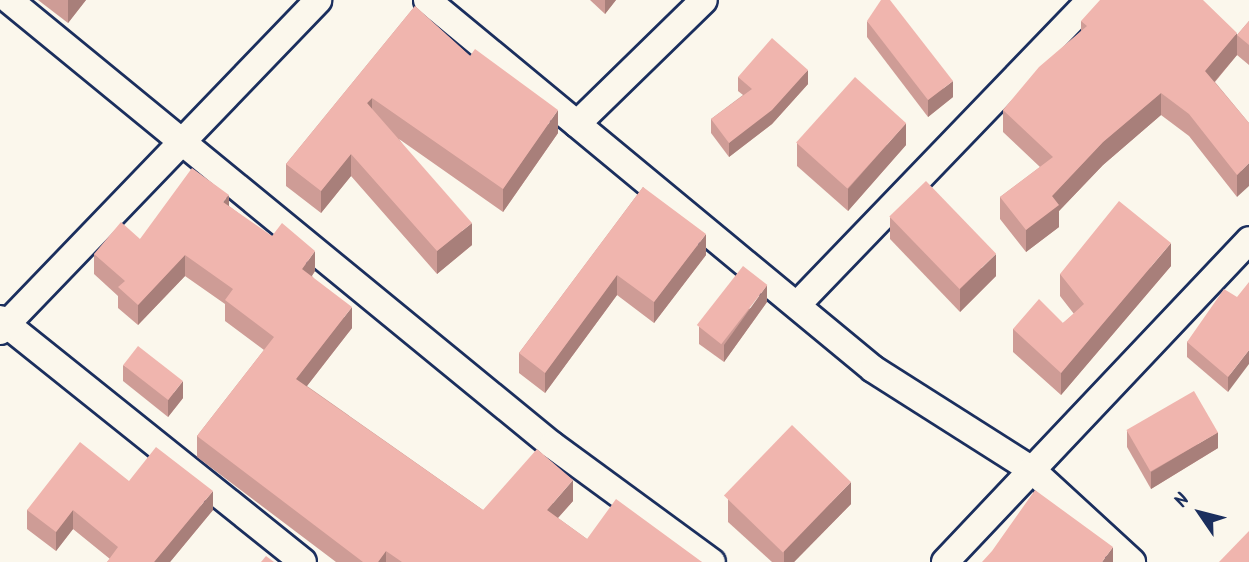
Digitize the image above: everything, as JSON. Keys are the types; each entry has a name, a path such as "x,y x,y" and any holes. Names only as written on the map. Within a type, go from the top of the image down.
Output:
{"street":[{"path":"9,0 181,136 552,444 712,562"},
{"path":"303,562 2,324 181,136 318,0"},
{"path":"427,0 873,369 1032,470 1132,562"},
{"path":"577,124 704,0"},
{"path":"797,304 1091,0"},
{"path":"945,562 1249,240"}],"building":[{"path":"881,0 890,0 953,81 928,100 867,21"},
{"path":"1100,0 1203,0 1237,33 1205,71 1249,123 1249,163 1237,175 1189,114 1161,93 1103,142 1052,196 1059,205 1026,230 1000,197 1053,157 1003,110 1039,67 1087,26 1081,21"},
{"path":"415,6 470,56 475,49 558,110 503,189 372,98 367,103 472,223 437,251 351,154 321,191 286,164"},
{"path":"1249,21 1249,45 1237,35"},
{"path":"772,38 808,70 772,110 729,143 711,119 752,89 738,77"},
{"path":"855,77 906,123 847,189 796,142"},
{"path":"192,168 229,195 223,202 272,236 282,223 315,251 302,269 352,307 296,379 483,510 537,449 573,480 547,510 587,539 616,499 702,562 402,562 386,551 378,562 363,562 197,436 274,337 225,300 233,289 185,255 138,305 118,287 125,281 94,254 121,222 140,239"},
{"path":"926,181 996,254 959,289 889,216"},
{"path":"643,187 706,234 654,302 617,275 545,373 519,353"},
{"path":"1119,201 1171,243 1061,373 1013,329 1039,299 1063,323 1084,304 1060,274"},
{"path":"743,266 767,285 721,344 697,325"},
{"path":"1249,282 1249,350 1228,377 1187,342 1224,289 1237,297"},
{"path":"138,346 183,381 168,400 123,365"},
{"path":"1194,391 1218,433 1150,472 1126,430"},
{"path":"792,425 851,482 783,552 724,495"},
{"path":"80,442 129,481 156,447 213,491 154,562 107,562 118,547 73,510 56,532 27,510"},
{"path":"1035,490 1113,547 1102,562 982,562"},
{"path":"1249,531 1249,562 1219,562"},
{"path":"266,556 274,562 261,562"}]}
